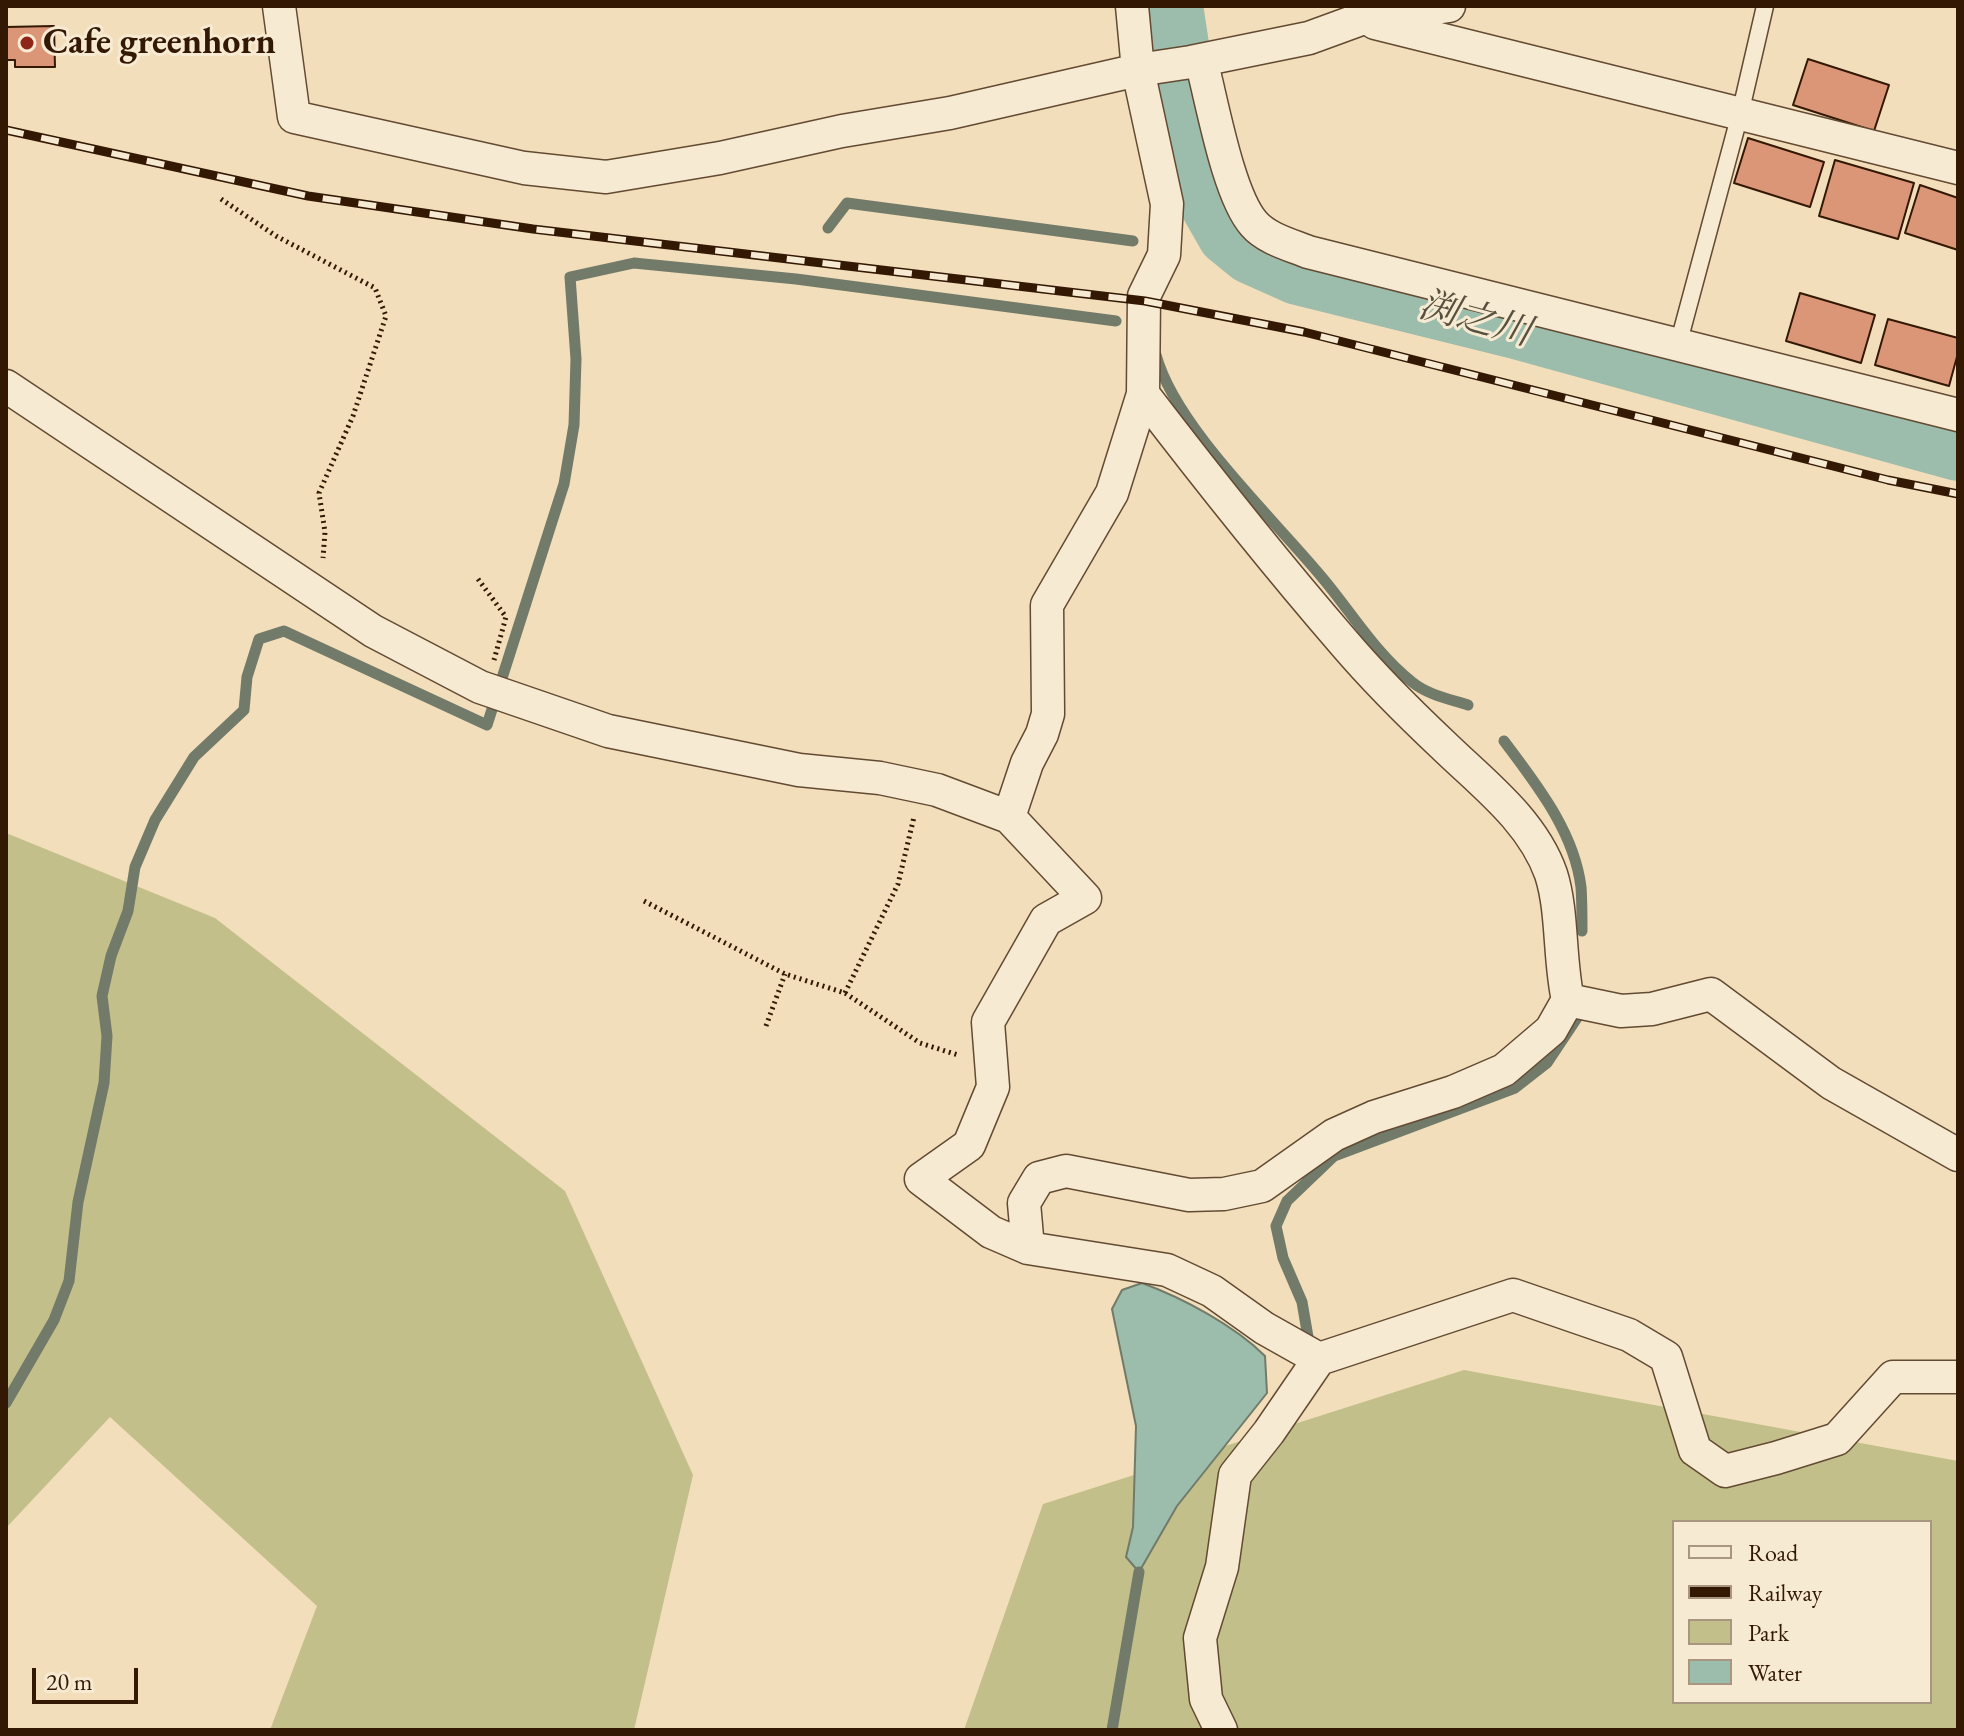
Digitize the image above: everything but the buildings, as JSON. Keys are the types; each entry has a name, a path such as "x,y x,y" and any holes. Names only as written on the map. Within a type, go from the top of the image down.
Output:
{"street":[{"path":"279,6 294,117 524,168 606,177 950,113 1309,38 1361,19 1449,6"},
{"path":"1132,6 1173,65 1237,198 1254,224 1266,234 1308,252 1958,415"},
{"path":"1361,19 1958,168"},
{"path":"1009,817 1048,714 1047,605 1112,493 1143,394 1144,296 1164,255 1173,65"},
{"path":"6,386 373,631 480,687 608,731 799,770 880,778 937,790 1009,817 1085,898 1046,920 988,1022 993,1087 969,1145 921,1179 991,1232 1028,1248 1167,1270 1212,1291 1264,1328 1319,1359"},
{"path":"1028,1248 1024,1203 1039,1178 1066,1171 1189,1195 1224,1194 1262,1186 1334,1135 1374,1117 1453,1092 1504,1070 1551,1030 1568,1000 1561,972 1562,951 1551,874 1516,815 1346,645 1199,468 1143,394"},
{"path":"1568,1000 1621,1011 1652,1009 1711,994 1831,1083 1958,1155"},
{"path":"1221,1730 1206,1699 1200,1638 1222,1567 1235,1475 1319,1359 1513,1295 1629,1335 1666,1357 1695,1450 1725,1471 1837,1439 1893,1377 1958,1377"}],"lane":[{"path":"1678,345 1740,114 1765,6"}],"path":[{"path":"221,199 276,236 375,288 386,316 353,416 319,493 325,532 320,597"},
{"path":"478,579 506,617 491,673"},
{"path":"845,993 898,884 915,812 937,790"},
{"path":"644,901 785,974 845,993 920,1043 991,1067"},
{"path":"766,1026 785,974"}],"green space":[{"path":"6,833 215,918 565,1191 693,1475 634,1730 270,1730 317,1606 110,1417 6,1528"},
{"path":"1464,1370 1958,1461 1958,1730 964,1730 1043,1504"}],"water":[{"path":"1142,1283 1208,1314 1253,1345 1265,1356 1267,1393 1177,1506 1139,1572 1126,1557 1133,1527 1136,1426 1112,1309 1122,1290"}],"waterway":[{"name":"渕之川","path":"1171,6 1191,137 1202,175 1213,206 1229,234 1251,252 1298,273 1516,327 1958,449"},
{"path":"828,228 847,203 1133,241"},
{"path":"6,1403 54,1320 69,1281 78,1202 104,1083 107,1036 102,996 111,956 128,911 135,867 155,820 194,757 244,710 247,677 259,639 284,631 487,725 564,484 574,425 576,359 570,277 634,263 796,279 1116,321"},
{"path":"1156,355 1166,382 1203,440 1320,575 1386,658 1418,686 1468,705"},
{"path":"1504,741 1552,809 1571,847 1581,887 1582,931"},
{"path":"1308,1337 1302,1302 1283,1258 1276,1226 1287,1201 1334,1156 1515,1088 1547,1063 1579,1015"},
{"path":"1112,1730 1139,1572"}],"railway":[{"path":"6,130 308,196 533,229 1145,301 1304,332 1888,480 1958,494"}],"place":[{"name":"Cafe greenhorn","path":"27,43"}]}
